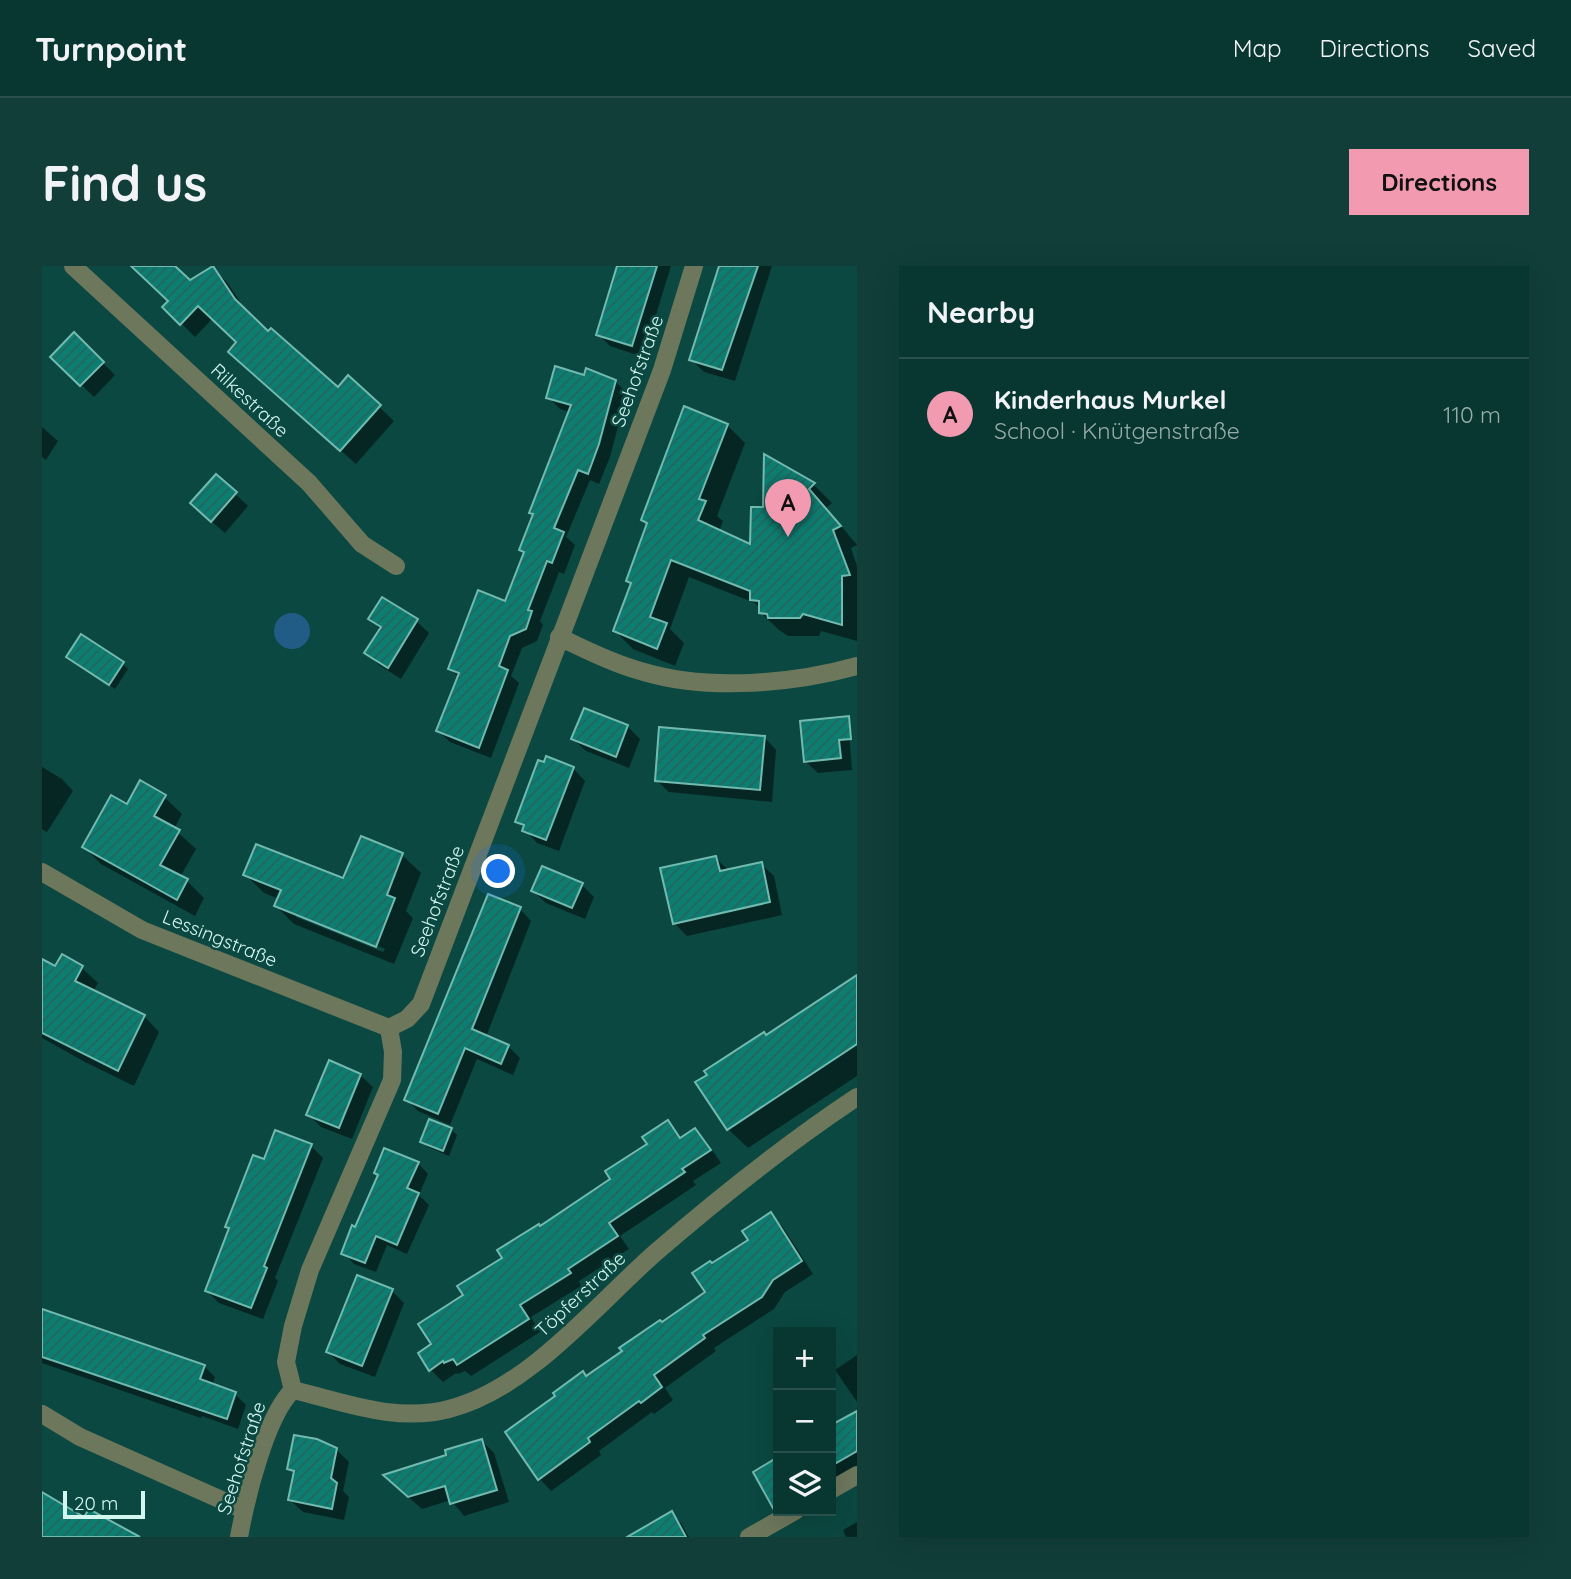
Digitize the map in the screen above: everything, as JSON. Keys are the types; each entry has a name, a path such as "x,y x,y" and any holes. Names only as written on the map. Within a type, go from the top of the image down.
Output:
{"street":[{"name":"Rilkestraße","path":"73,266 309,483 362,544 396,566"},
{"name":"Seehofstraße","path":"239,1537 244,1510 272,1421 282,1400 293,1390 286,1362 293,1326 310,1270 392,1080 393,1052 389,1028 407,1019 421,1004 662,370 694,266"},
{"path":"559,637 603,658 645,673 709,682 778,681 857,666"},
{"name":"Lessingstraße","path":"42,872 142,930 389,1028"},
{"name":"Töpferstraße","path":"293,1390 357,1408 405,1414 448,1410 489,1395 532,1367 647,1261 740,1182 782,1148 857,1097"},
{"path":"42,1414 80,1437 244,1510"},
{"path":"836,1487 857,1475"},
{"path":"749,1537 785,1516"}],"water":[{"path":"292,613 305,618 310,631 305,644 292,649 279,644 274,631 279,618"}],"building":[{"path":"131,266 175,266 190,280 213,266 235,299 268,331 271,328 338,387 348,375 381,405 340,451 228,352 236,342 198,306 180,325 162,307 168,301"},
{"path":"617,266 657,266 632,346 596,335"},
{"path":"719,266 758,266 722,370 689,360"},
{"path":"74,332 104,362 80,386 50,357"},
{"path":"555,366 584,375 586,368 616,380 588,474 578,470 554,528 564,532 552,563 547,561 528,610 532,611 526,629 510,636 499,666 508,670 479,748 436,731 459,673 448,669 478,590 505,601 524,552 519,550 533,514 529,513 571,405 546,398"},
{"path":"684,406 728,424 699,499 706,501 698,520 750,544 751,507 763,507 764,454 815,483 809,489 841,526 833,530 850,575 842,576 842,625 803,614 800,618 768,618 767,614 759,613 759,601 750,600 750,591 671,560 650,617 667,623 657,649 613,631 631,583 626,581 647,523 641,520"},
{"path":"216,474 237,492 211,522 190,503"},
{"path":"382,597 418,619 388,668 364,653 381,627 368,619"},
{"path":"81,634 124,662 109,685 66,657"},
{"path":"584,708 628,725 616,757 571,739"},
{"path":"849,716 851,739 839,740 841,758 804,762 800,721"},
{"path":"659,727 765,736 760,790 655,781"},
{"path":"546,756 574,767 546,840 522,831 524,825 515,822 538,760 544,762"},
{"path":"140,780 166,795 154,816 180,830 160,865 188,879 177,900 82,847 111,795 127,804"},
{"path":"361,836 403,853 387,895 395,898 376,947 274,906 281,890 243,875 256,844 343,878"},
{"path":"716,856 720,871 762,862 770,902 673,924 660,868"},
{"path":"542,866 583,883 572,908 531,891"},
{"path":"488,894 521,907 472,1029 509,1045 501,1064 465,1048 438,1114 404,1100"},
{"path":"62,954 83,966 75,981 145,1015 118,1071 42,1033 42,959 55,966"},
{"path":"857,975 857,1044 727,1130 695,1082 707,1075 704,1071 764,1032 766,1035"},
{"path":"329,1060 361,1074 339,1128 306,1115"},
{"path":"429,1119 452,1128 443,1151 420,1142"},
{"path":"668,1120 680,1138 695,1128 711,1150 682,1169 685,1172 609,1223 618,1236 568,1269 571,1273 520,1305 529,1319 457,1365 453,1359 444,1363 443,1361 429,1371 418,1353 431,1344 418,1324 463,1295 457,1286 502,1258 497,1250 539,1224 540,1226 610,1179 605,1171 647,1144 642,1137"},
{"path":"275,1130 312,1144 264,1266 267,1268 251,1308 205,1291 229,1228 225,1227 253,1155 264,1159"},
{"path":"384,1148 419,1162 407,1188 419,1193 397,1245 376,1236 365,1263 341,1254 352,1225 355,1227 378,1175 374,1173"},
{"path":"771,1212 802,1261 773,1280 762,1297 703,1335 705,1338 654,1375 662,1387 588,1438 590,1442 538,1480 505,1432 555,1396 553,1393 583,1371 586,1376 622,1351 619,1348 705,1292 692,1273 748,1240 742,1231"},
{"path":"357,1275 393,1289 362,1366 326,1352"},
{"path":"42,1309 205,1365 200,1379 236,1392 227,1419 42,1357"},
{"path":"857,1411 857,1451 836,1463 836,1453 836,1422"},
{"path":"294,1435 317,1439 337,1448 331,1478 337,1483 332,1509 288,1500 294,1471 287,1469"},
{"path":"482,1439 497,1490 450,1504 445,1486 408,1497 383,1475 446,1455 445,1450"},
{"path":"773,1460 773,1508 753,1472"},
{"path":"42,1492 84,1517 89,1509 140,1537 42,1537"},
{"path":"672,1511 686,1537 627,1537"}],"place":[{"name":"Kinderhaus Murkel","path":"788,537"}]}
